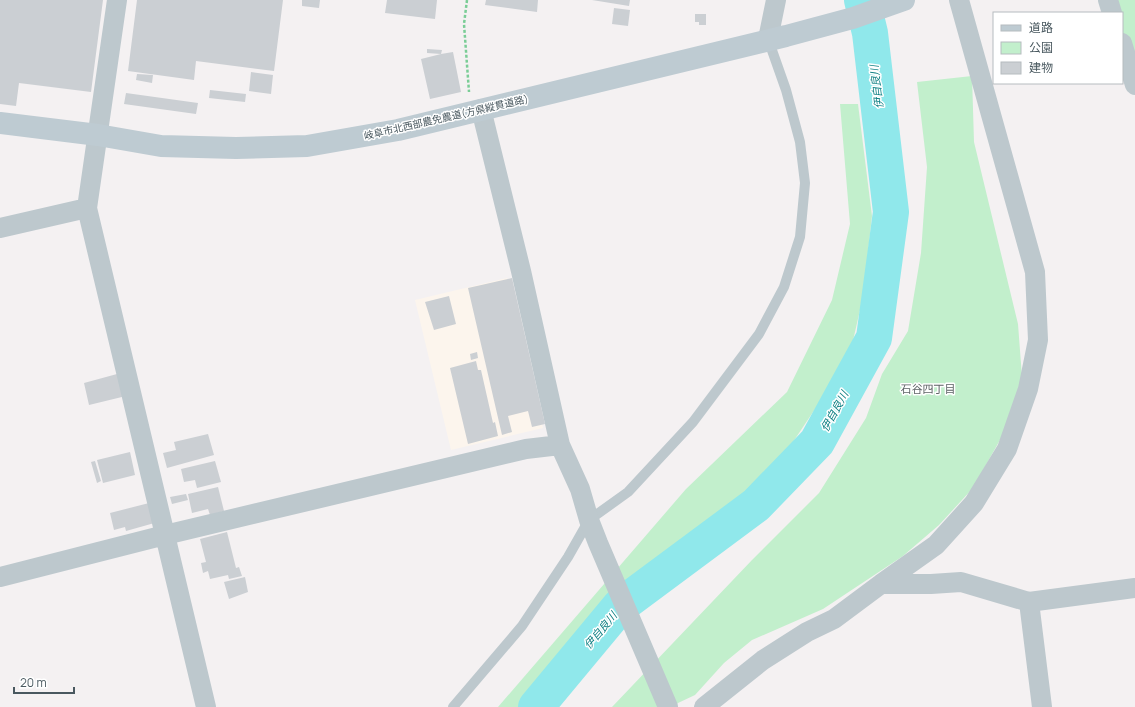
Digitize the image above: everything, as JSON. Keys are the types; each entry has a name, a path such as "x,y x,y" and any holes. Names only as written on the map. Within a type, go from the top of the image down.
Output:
{"street":[{"path":"117,0 87,208 206,707"},
{"path":"776,0 777,37"},
{"name":"岐阜市北西部農免農道(方県縦貫道路)","path":"0,123 98,135 161,146 236,148 307,146 398,130 476,111 853,18 904,0"},
{"path":"704,707 763,660 807,632 834,619 936,545 974,503 1007,450 1028,389 1038,340 1035,272 959,0"},
{"path":"1108,0 1112,12"},
{"path":"1123,46 1135,85"},
{"path":"476,111 523,278 560,445 580,489 598,543 668,707"},
{"path":"0,228 87,208"},
{"path":"0,577 165,535 526,449 560,445"},
{"path":"881,584 932,584 961,582 1029,602 1135,588"},
{"path":"1029,602 1042,707"}],"lane":[{"path":"453,707 522,626 568,557 590,520 628,492 693,422 759,334 784,287 800,237 805,183 800,142 786,90 777,37"}],"path":[{"path":"467,0 464,24 476,111"}],"shaded area":[{"path":"507,278 543,428 451,450 415,300"}],"green space":[{"path":"1112,0 1135,0 1135,87 1123,41 1123,12 1116,12"},
{"path":"972,76 974,142 1018,324 1022,377 1005,431 973,488 939,525 903,556 823,609 752,640 724,663 695,695 678,703 674,707 612,707 752,560 819,493 866,418 882,374 908,331 921,253 927,167 917,82"},
{"path":"840,104 858,104 872,216 863,297 849,358 769,478 527,707 498,707 686,489 787,392 832,300 850,224"}],"building":[{"path":"0,0 103,0 91,92 19,83 16,106 0,104"},
{"path":"137,0 283,0 274,71 196,61 194,80 128,71"},
{"path":"302,0 320,0 319,8 302,6"},
{"path":"387,0 437,0 435,19 385,13"},
{"path":"486,0 538,0 537,12 485,5"},
{"path":"592,0 630,0 629,6"},
{"path":"614,8 630,10 628,26 612,24"},
{"path":"695,14 706,14 706,25 699,25 699,22 695,22"},
{"path":"427,49 442,50 441,54 427,53"},
{"path":"453,52 461,92 430,99 421,59"},
{"path":"251,72 273,75 271,94 249,91"},
{"path":"137,74 153,75 152,83 136,80"},
{"path":"210,90 246,94 245,102 209,98"},
{"path":"126,93 198,103 196,114 124,104"},
{"path":"512,278 545,424 532,427 528,411 508,416 512,432 502,435 468,288"},
{"path":"449,296 456,324 434,330 425,302"},
{"path":"477,352 478,358 471,360 470,354"},
{"path":"476,361 478,370 481,370 493,423 495,422 498,436 468,444 450,368"},
{"path":"117,374 126,396 89,405 84,383"},
{"path":"208,434 214,455 167,468 163,453 176,450 174,442"},
{"path":"130,452 135,475 103,483 97,460"},
{"path":"95,461 101,481 97,483 91,462"},
{"path":"215,461 221,482 197,488 195,480 184,482 181,469"},
{"path":"218,487 224,511 210,515 208,509 192,513 188,494"},
{"path":"186,494 188,500 172,504 170,497"},
{"path":"153,502 158,522 126,531 125,527 114,530 110,513"},
{"path":"227,532 236,568 239,567 242,576 229,579 228,575 210,579 208,571 203,573 201,563 206,562 200,539"},
{"path":"245,577 248,592 229,599 224,582"}],"waterway":[{"name":"伊自良川","path":"536,707 620,606 756,505 817,442 874,338 891,212 870,33 862,0"}],"district":[{"name":"石谷四丁目","path":"928,388"}]}
